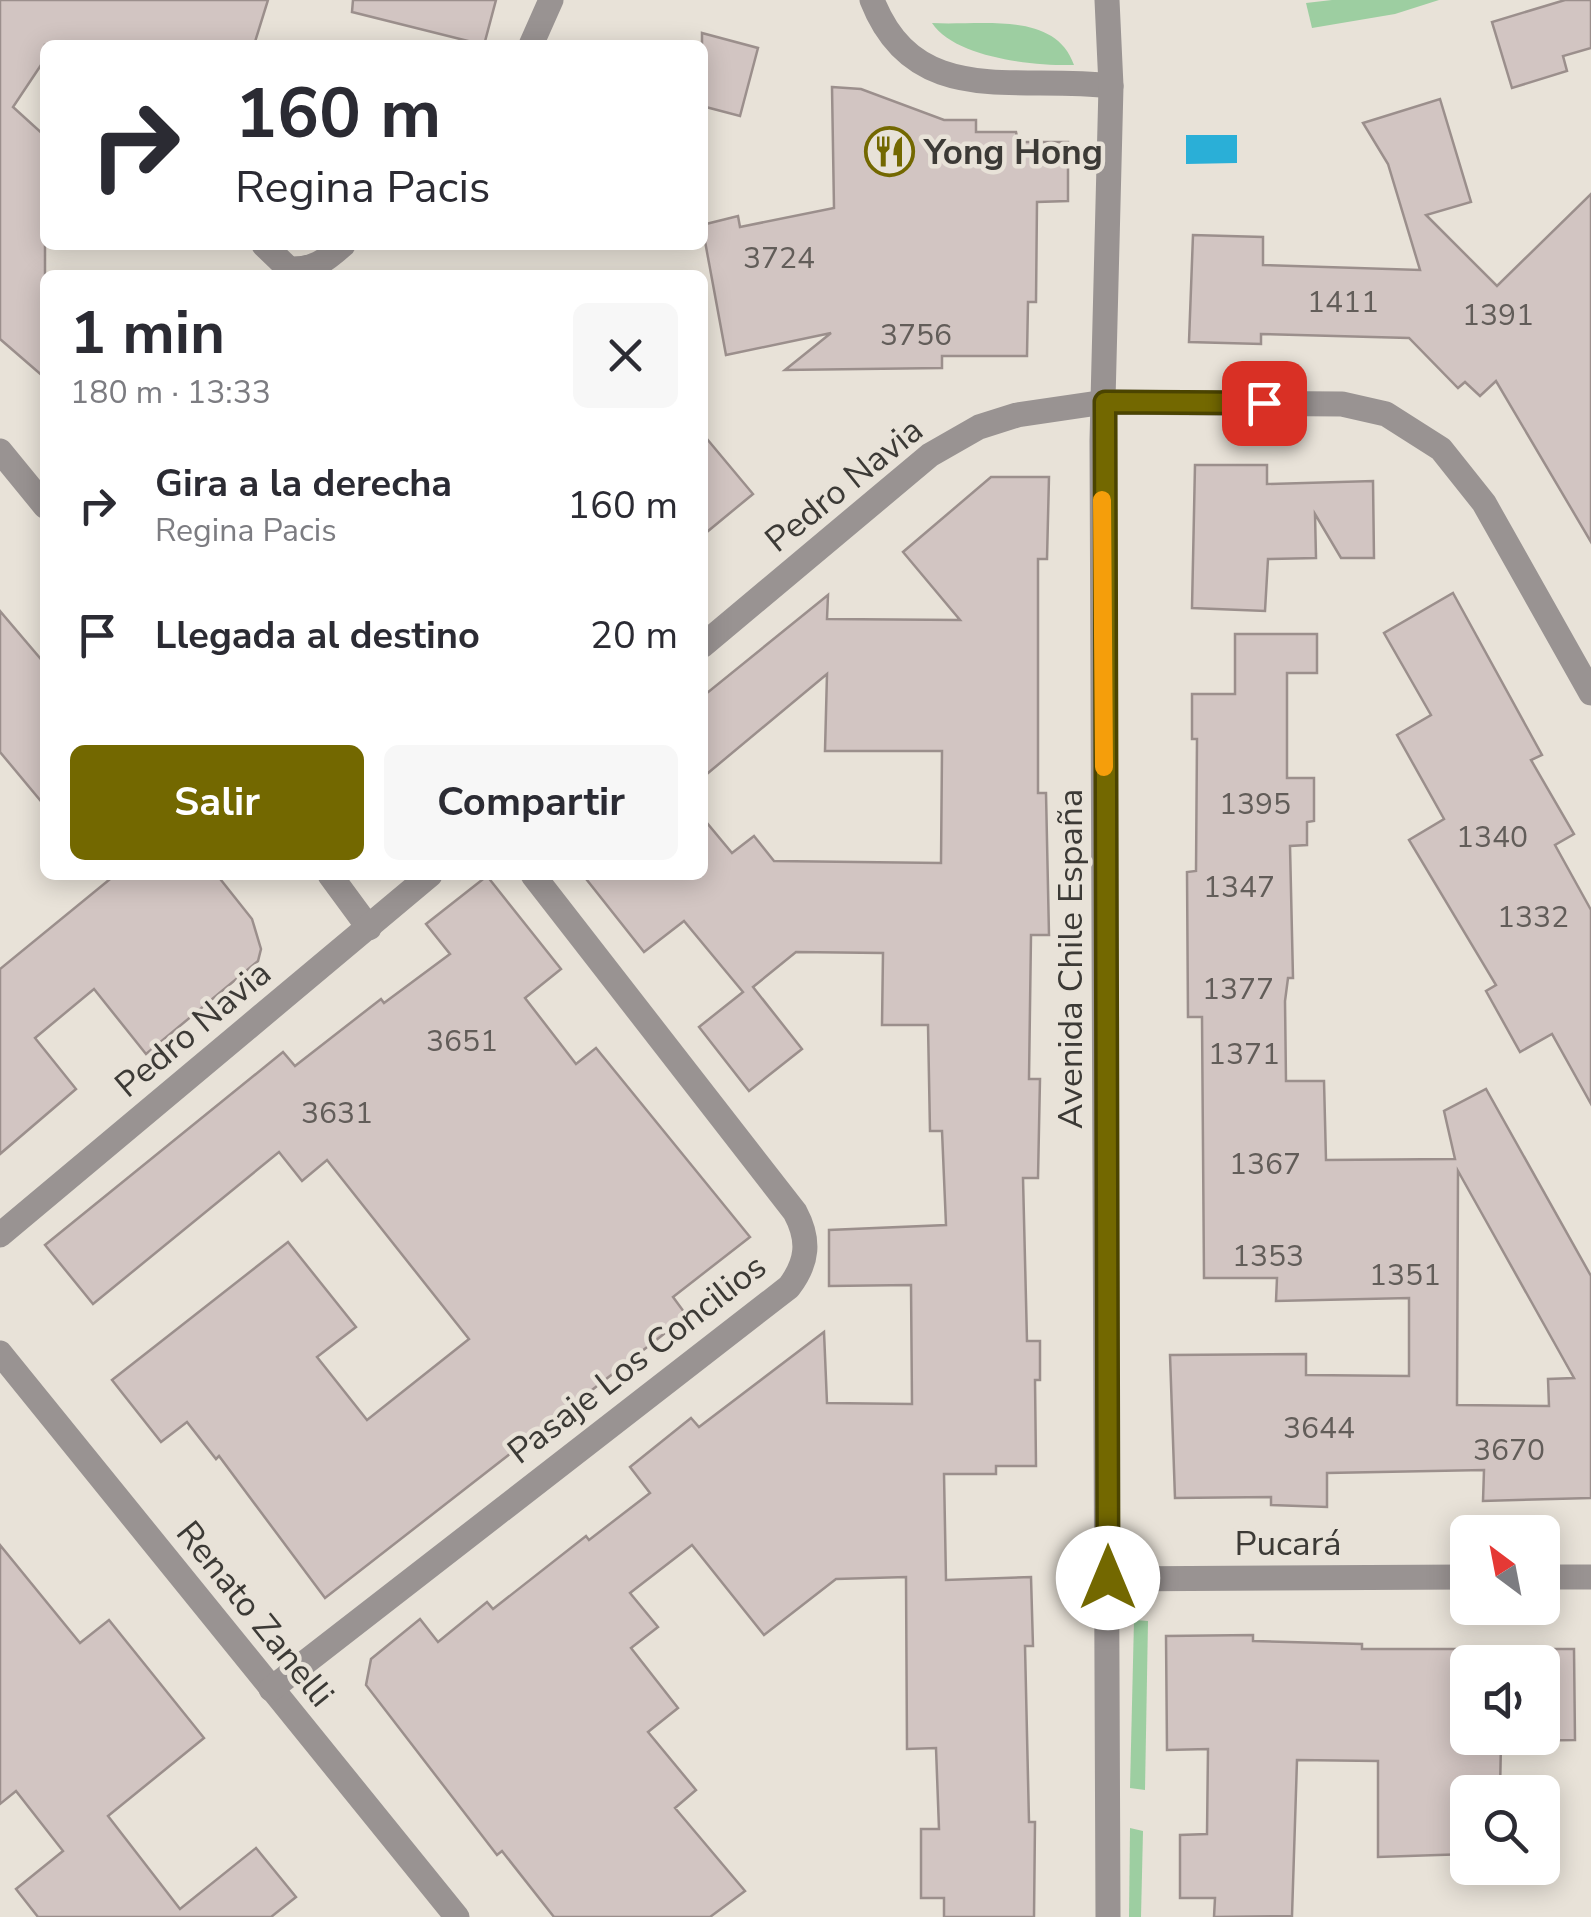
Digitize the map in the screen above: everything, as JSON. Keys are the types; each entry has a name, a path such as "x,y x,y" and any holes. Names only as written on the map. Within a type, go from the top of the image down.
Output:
{"street":[{"path":"534,40 552,0"},
{"path":"872,0 880,19 920,67 963,80 1111,86"},
{"name":"Avenida Chile España","path":"1108,0 1108,1917"},
{"path":"269,250 289,269 305,270 323,264 338,250"},
{"name":"Pedro Navia","path":"708,641 930,455 979,427 1017,415 1105,402 1342,404 1386,414 1441,449 1484,503 1591,693"},
{"path":"0,450 40,500"},
{"path":"334,880 369,928"},
{"name":"Pedro Navia","path":"0,1235 424,880"},
{"name":"Pasaje Los Concilios","path":"270,1689 789,1287 804,1260 803,1227 796,1212 536,880"},
{"name":"Renato Zanelli","path":"0,1353 457,1917"},
{"path":"1560,1577 1591,1577"},
{"name":"Pucará","path":"1108,1578 1450,1578"}],"green space":[{"path":"1439,0 1395,14 1312,28 1306,3"},
{"path":"932,23 1014,24 1034,28 1064,48 1074,65 1038,64 976,52 943,35"},
{"path":"1134,1620 1148,1621 1145,1790 1130,1788"},
{"path":"1130,1828 1143,1831 1141,1917 1129,1917"}],"water":[{"path":"1186,135 1237,135 1237,163 1186,164"}],"building":[{"path":"0,0 268,0 256,40 40,40 40,66 13,107 40,131 40,250 45,250 45,270 40,270 40,374 0,339"},
{"path":"353,0 496,0 485,40 464,40 352,12"},
{"path":"1565,0 1591,0 1591,48 1563,56 1567,71 1512,88 1492,22"},
{"path":"702,33 758,48 740,116 708,108 708,40 702,40"},
{"path":"832,87 861,89 944,120 976,120 976,132 1016,132 1018,142 1068,142 1068,201 1037,202 1036,302 1028,302 1027,356 942,356 942,368 785,370 831,333 726,355 707,250 708,224 738,216 740,227 834,208"},
{"path":"1440,99 1471,202 1426,215 1497,286 1591,194 1591,542 1496,381 1480,396 1465,382 1458,388 1409,338 1261,334 1261,344 1189,342 1193,235 1263,237 1263,265 1420,270 1388,164 1363,123"},
{"path":"708,440 753,494 708,531"},
{"path":"1195,465 1267,465 1267,484 1373,481 1374,558 1341,558 1315,514 1316,558 1268,559 1265,611 1192,608"},
{"path":"991,477 1049,477 1047,559 1038,559 1038,793 1046,793 1049,935 1031,935 1029,1079 1040,1079 1038,1178 1023,1178 1027,1341 1040,1341 1040,1380 1035,1380 1036,1466 996,1466 996,1474 944,1474 946,1580 1031,1577 1033,1646 1025,1646 1029,1822 1035,1822 1034,1917 944,1917 944,1898 921,1898 921,1829 939,1829 936,1748 907,1749 906,1577 836,1579 764,1635 692,1545 630,1593 658,1627 631,1648 678,1708 648,1732 696,1790 675,1808 745,1891 710,1917 554,1917 502,1851 497,1855 366,1685 371,1659 420,1619 438,1642 487,1602 493,1609 586,1536 589,1540 650,1493 630,1467 691,1418 699,1427 824,1332 827,1403 912,1404 911,1285 829,1286 829,1230 946,1225 942,1131 930,1131 928,1025 882,1025 883,953 796,952 753,987 802,1049 749,1091 699,1027 743,992 684,921 644,952 587,880 708,880 708,824 732,853 754,836 774,861 941,863 942,751 825,751 827,674 708,773 708,692 828,595 827,619 960,620 903,552"},
{"path":"1453,593 1542,755 1531,760 1574,834 1555,845 1591,910 1591,1104 1552,1034 1520,1052 1486,991 1496,985 1409,840 1444,819 1397,735 1431,715 1384,633"},
{"path":"0,611 40,658 40,800 0,752"},
{"path":"1235,634 1317,634 1317,673 1287,673 1287,778 1314,778 1314,821 1307,822 1307,845 1290,846 1293,978 1288,978 1285,1001 1286,1081 1324,1081 1326,1160 1455,1159 1444,1111 1486,1089 1591,1276 1591,1498 1483,1501 1484,1470 1327,1473 1327,1507 1271,1505 1271,1497 1175,1498 1170,1355 1306,1354 1306,1375 1409,1376 1409,1298 1276,1301 1277,1278 1204,1278 1202,1017 1188,1017 1187,872 1196,871 1197,739 1192,739 1192,694 1235,694","holes":["1458,1171 1574,1378 1548,1379 1549,1406 1457,1405"]},
{"path":"109,880 221,880 252,919 261,949 258,961 146,1054 94,989 35,1038 76,1089 0,1154 0,969"},
{"path":"482,880 490,880 561,969 525,998 576,1064 596,1048 750,1237 673,1297 687,1316 325,1598 219,1456 216,1459 187,1422 161,1442 112,1380 288,1242 356,1327 317,1357 367,1420 469,1339 327,1160 302,1181 279,1152 93,1304 45,1245 283,1052 295,1066 381,999 384,1003 450,954 426,924"},
{"path":"0,1545 80,1643 109,1620 204,1738 108,1816 180,1909 256,1848 296,1897 271,1917 38,1917 16,1889 63,1851 16,1791 0,1804"},
{"path":"1253,1635 1253,1641 1362,1644 1362,1649 1450,1649 1450,1755 1501,1755 1500,1775 1450,1775 1450,1855 1378,1857 1378,1761 1297,1760 1292,1916 1214,1917 1215,1898 1180,1898 1180,1835 1207,1834 1208,1749 1167,1750 1166,1636"},
{"path":"1560,1649 1574,1649 1575,1740 1560,1740"}],"slow traffic":[{"path":"1102,500 1104,767"}],"place":[{"name":"Yong Hong","path":"889,152"}],"route":[{"path":"1108,1578 1102,440 1105,402 1264,403"}]}
